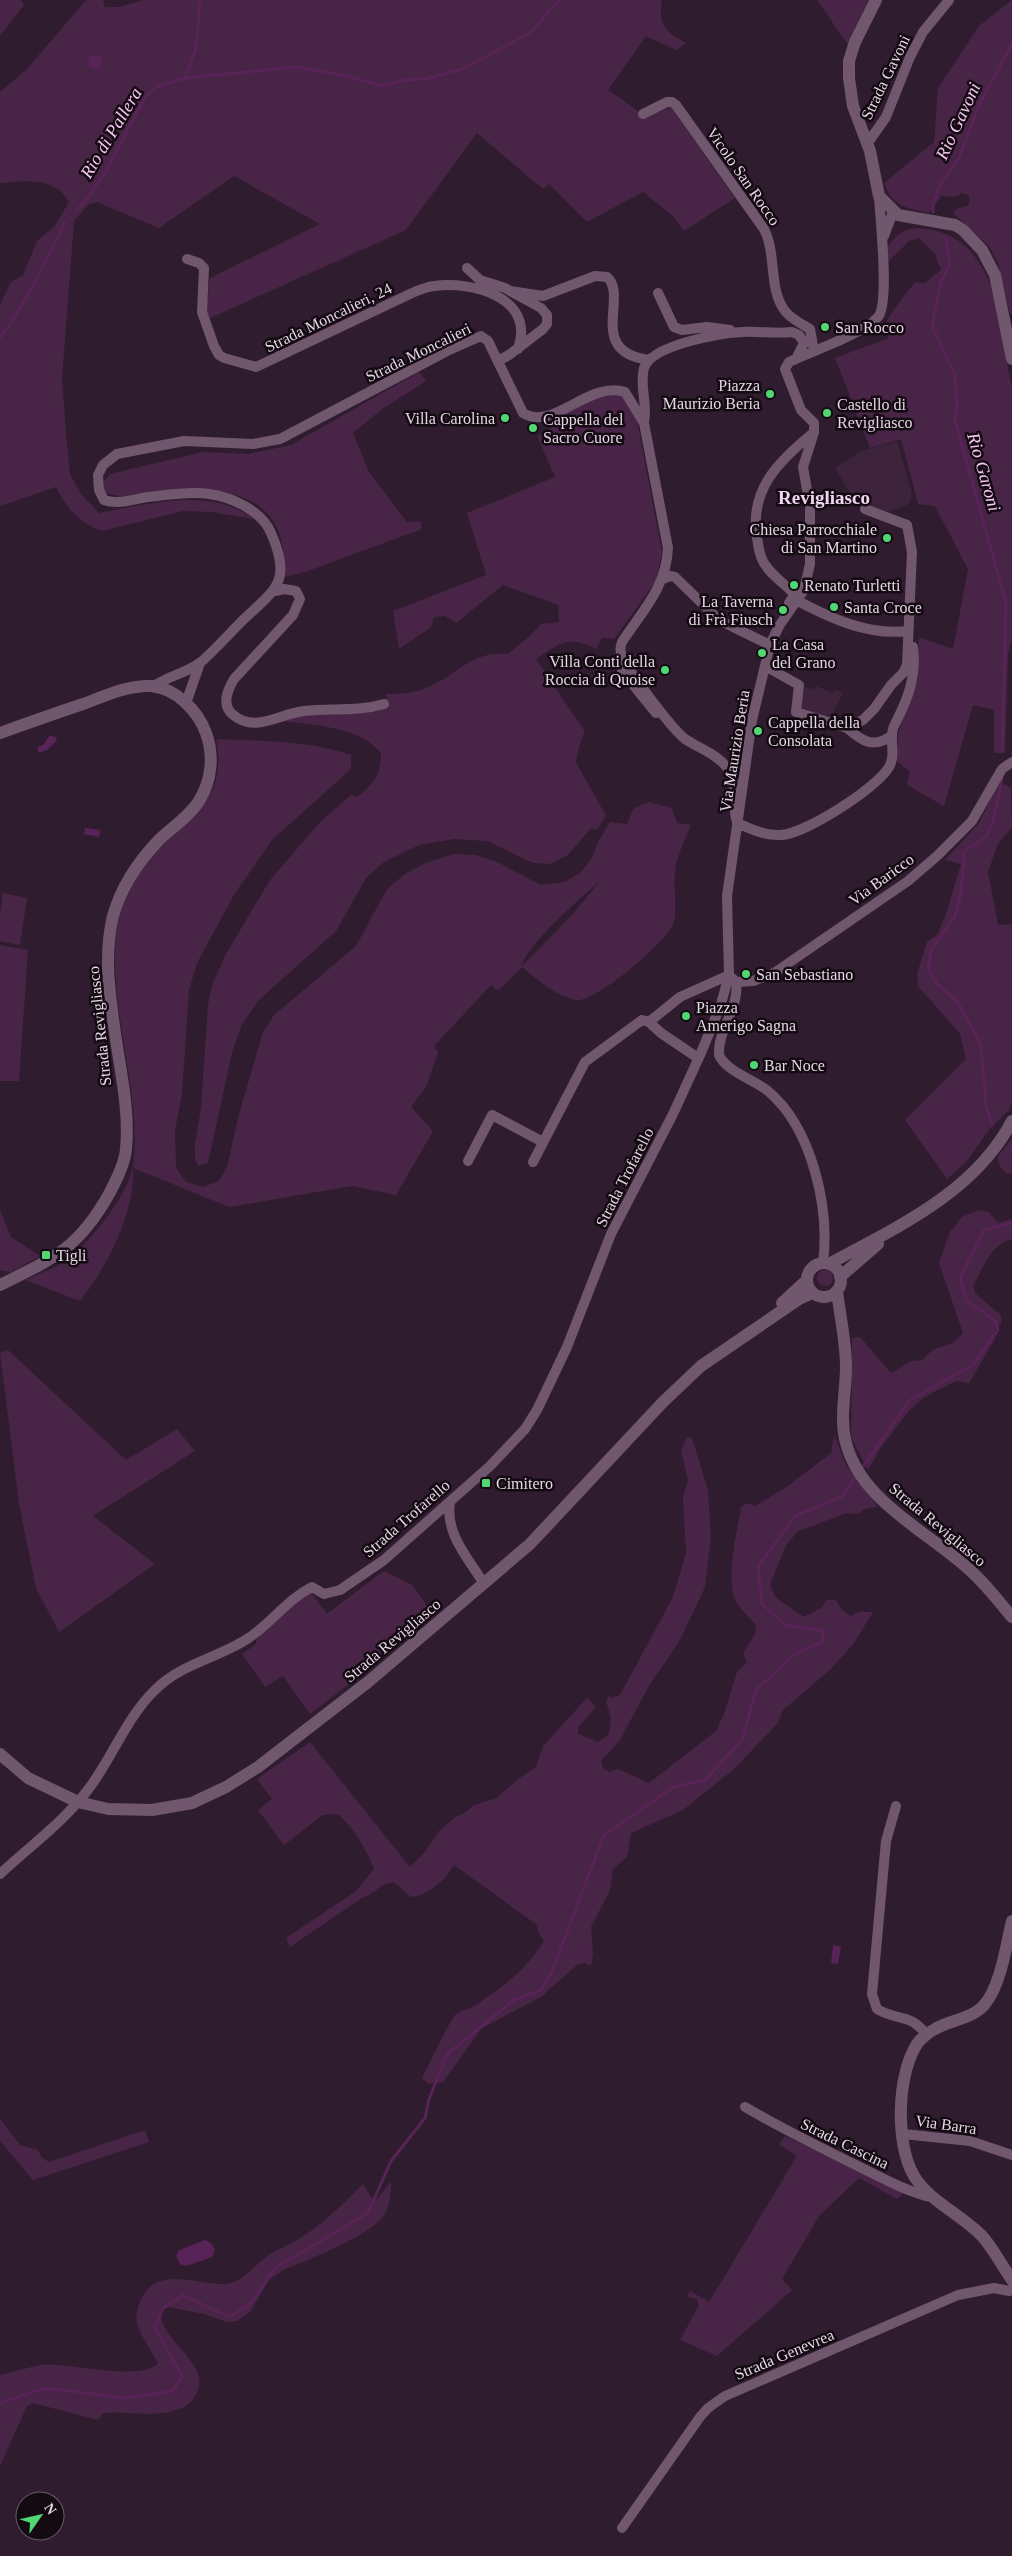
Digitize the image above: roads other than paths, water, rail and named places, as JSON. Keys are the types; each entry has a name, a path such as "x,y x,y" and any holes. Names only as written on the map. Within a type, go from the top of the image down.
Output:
{"street":[{"path":"779,626 784,611 794,595 762,560 755,528 756,507 759,496 775,467 814,430 812,420 801,410 786,374 787,365 867,325 879,315 884,296 879,196 867,144 853,106 849,61 855,42 876,0"},
{"name":"Strada Gavoni","path":"867,144 886,117 910,57 924,32 949,0"},
{"name":"Vicolo San Rocco","path":"643,114 668,102 676,105 764,229 772,249 780,304 789,314 810,329 814,351"},
{"path":"879,196 893,212 903,217 955,225 963,230 982,250 995,275 1012,358"},
{"path":"882,247 893,212"},
{"name":"Strada Moncalieri, 24","path":"187,259 199,262 204,268 202,312 214,346 219,355 240,363 260,366 412,293 434,286 476,289 494,294 505,300 517,316 520,333 518,348"},
{"path":"467,268 480,280 510,291 541,308 548,320 543,329 498,361"},
{"path":"510,291 543,296 595,276 607,277 612,285 612,326 616,340 626,353 649,360"},
{"path":"658,293 674,327 682,330 707,327 741,332 797,333 804,344 794,360"},
{"path":"644,423 646,413 643,377 644,368 649,360 696,338 741,332"},
{"name":"Strada Moncalieri","path":"275,591 280,574 281,557 269,528 256,513 234,500 209,494 150,497 112,503 104,500 99,490 98,475 103,466 116,454 184,441 253,444 280,439 477,337 488,341 523,413 528,416 545,416 605,390 625,392 644,423 668,548 663,579 620,646 622,656 628,667 665,716 685,739 712,755 730,772 733,779 734,814 737,823"},
{"name":"Via Maurizio Beria","path":"733,978 727,896 752,720 770,645 779,626 805,587 810,564 811,521 803,467 814,430"},
{"path":"811,521 816,492"},
{"path":"847,728 863,720 903,673 908,656 912,552 910,531 907,525 865,509"},
{"path":"663,579 670,576 675,577 719,620 770,645"},
{"path":"0,733 121,691 154,686 162,680 200,663 275,591 284,589 296,591 300,599 293,615 234,679 227,690 226,701 229,712 241,721 251,724 268,722 298,712 359,710 384,704"},
{"path":"796,600 824,614 874,630 891,633 908,631"},
{"path":"737,823 770,835 783,835 796,831 843,806 886,771 894,751 891,736 908,699 915,663 908,631"},
{"path":"186,703 200,663"},
{"path":"765,666 799,685 796,712 847,728 862,741 869,743 877,743 891,736"},
{"path":"622,671 652,709 657,714 665,716"},
{"name":"Strada Revigliasco","path":"0,1285 44,1263 73,1244 95,1218 114,1184 126,1150 125,1105 108,983 108,942 114,914 123,889 136,867 157,842 199,800 210,771 209,742 204,728 186,703 168,691 154,686"},
{"name":"Via Baricco","path":"733,978 753,981 774,973 908,881 972,821 1002,769 1012,762"},
{"path":"649,1022 680,997 733,978"},
{"path":"533,1162 585,1062 642,1020 649,1022 661,1033 698,1058 733,978"},
{"path":"733,978 733,1005 720,1039 719,1055 727,1065 761,1086 782,1104 799,1130 813,1166 818,1187 826,1237 826,1264 834,1266 840,1278 892,1232 957,1187 982,1164 1004,1135 1012,1120"},
{"name":"Strada Trofarello","path":"0,1874 78,1802 91,1786 139,1707 156,1688 179,1672 249,1638 296,1595 312,1587 324,1594 340,1590 384,1560 450,1503 455,1496 512,1444 538,1410 567,1347 611,1234 673,1114 698,1058"},
{"path":"468,1161 492,1115 543,1142"},
{"name":"Strada Revigliasco","path":"842,1333 814,1291 812,1268 826,1264 892,1232"},
{"name":"Strada Revigliasco","path":"840,1278 837,1291 846,1365 844,1438 852,1461 868,1485 900,1516 941,1545 975,1574 1012,1617"},
{"name":"Strada Revigliasco","path":"0,1754 28,1778 78,1802 108,1809 152,1810 192,1803 226,1787 258,1767 368,1682 530,1544 663,1402 701,1366 814,1291 837,1291"},
{"path":"450,1503 448,1512 456,1540 484,1584"},
{"path":"896,1806 886,1841 872,1994 876,2008 893,2016 914,2020 927,2035"},
{"path":"1012,1921 1000,1971 985,2004 970,2015 935,2029 918,2042 906,2070 900,2108 905,2156 920,2184 982,2236 1012,2280"},
{"name":"Strada Cascina","path":"745,2107 789,2133 897,2185 918,2195 935,2198"},
{"name":"Via Barra","path":"903,2134 970,2141 1012,2155"},
{"name":"Strada Genevrea","path":"622,2528 700,2418 708,2408 725,2396 958,2295 994,2288 1009,2291 1012,2289"}],"waterway":[{"name":"Rio di Pallera","path":"77,210 105,173 145,97 156,87 185,78 196,49 200,0"},
{"path":"185,78 298,67 347,76 381,86 405,80 426,79 462,69 530,33 559,0"},
{"name":"Rio Gavoni","path":"933,212 933,205 940,185 959,158 979,105 1012,44"},
{"name":"Rio di Pallera","path":"0,338 33,286 65,223"},
{"name":"Rio Garoni","path":"946,238 950,264 941,282 932,326 955,375 957,408 955,420 1006,603 1002,750"},
{"name":"Rio Garoni","path":"992,1125 986,1106 981,1044 957,1001 938,985 928,969 931,950 954,918 960,897 964,865 963,852 987,836 993,822 1002,779"},
{"path":"862,1468 910,1400 974,1364 998,1330 996,1321 967,1301 960,1278 984,1230 1012,1223"},
{"path":"0,2403 45,2388 127,2398 173,2391 182,2376 155,2328 163,2308 183,2295 229,2317 251,2303 275,2268 368,2213 391,2161 425,2118 429,2099 447,2054 514,2000 541,1990 551,1974 604,1835 674,1787 705,1780 742,1740 756,1690 795,1654 823,1642 823,1631 785,1625 762,1604 758,1567 795,1516 841,1497 857,1476"}],"place":[{"name":"San Rocco","path":"825,327"},
{"name":"Piazza Maurizio Beria","path":"770,394"},
{"name":"Castello di Revigliasco","path":"827,413"},
{"name":"Villa Carolina","path":"505,418"},
{"name":"Cappella del Sacro Cuore","path":"533,428"},
{"name":"Chiesa Parrocchiale di San Martino","path":"887,538"},
{"name":"Renato Turletti","path":"794,585"},
{"name":"Santa Croce","path":"834,607"},
{"name":"La Taverna di Frà Fiusch","path":"783,610"},
{"name":"La Casa del Grano","path":"762,653"},
{"name":"Villa Conti della Roccia di Quoise","path":"665,670"},
{"name":"Cappella della Consolata","path":"758,731"},
{"name":"San Sebastiano","path":"746,974"},
{"name":"Piazza Amerigo Sagna","path":"686,1016"},
{"name":"Bar Noce","path":"754,1065"},
{"name":"Tigli","path":"46,1255"},
{"name":"Cimitero","path":"486,1483"}],"district":[{"name":"Revigliasco","path":"824,497"}]}
